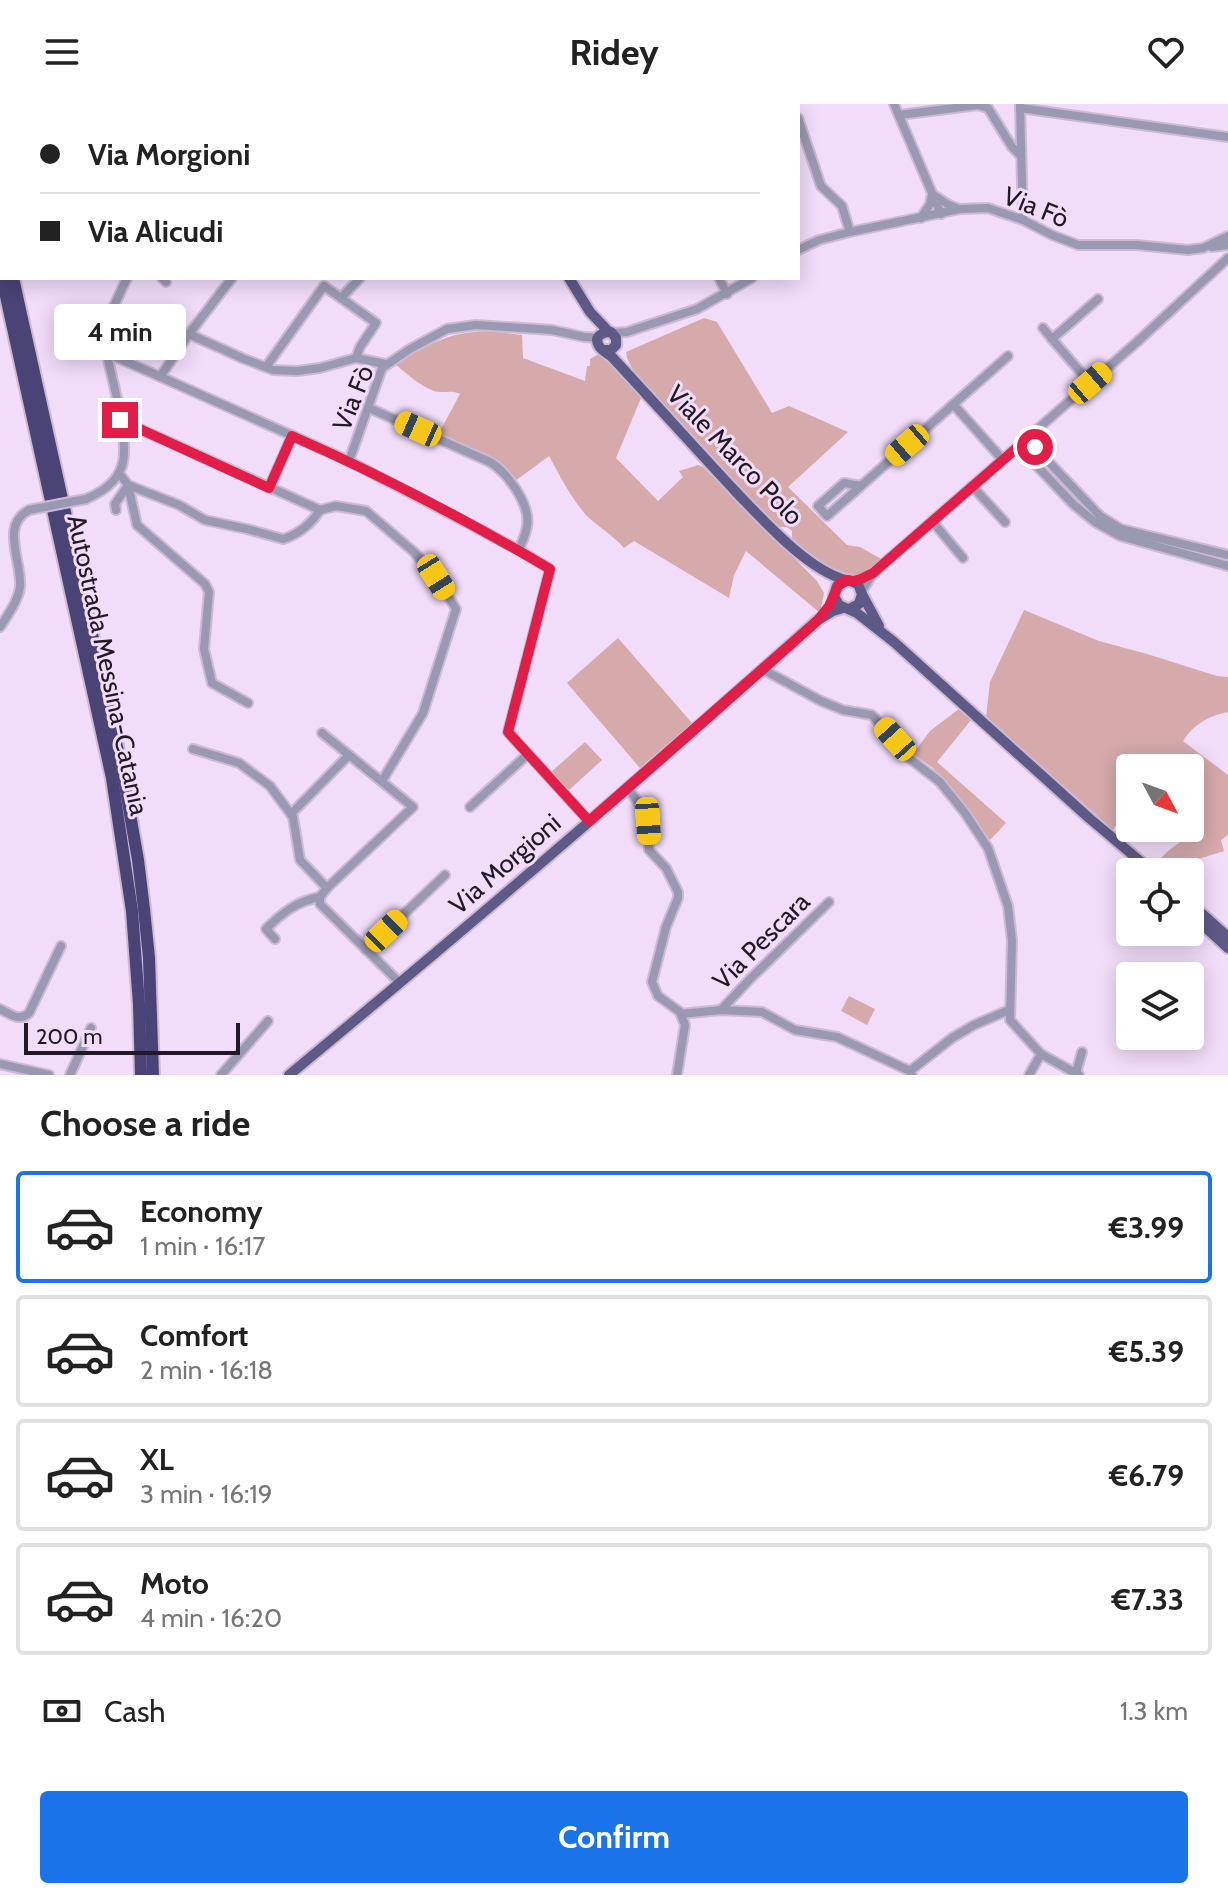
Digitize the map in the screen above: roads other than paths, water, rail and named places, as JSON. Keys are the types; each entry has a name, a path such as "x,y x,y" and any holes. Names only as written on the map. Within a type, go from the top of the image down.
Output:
{"highway":[{"name":"Autostrada Messina-Catania","path":"2,280 112,778 133,923 141,1075"},
{"name":"Autostrada Messina-Catania","path":"10,280 90,653 131,825 149,958 153,1075"}],"main road":[{"path":"570,280 590,312 614,338 631,377"},
{"path":"590,312 600,344 612,349 614,338"},
{"path":"600,344 602,333 614,338"},
{"name":"Viale Marco Polo","path":"600,344 760,517 809,561"},
{"path":"809,561 835,577 858,584 878,624 894,642"},
{"path":"809,561 834,594 837,603 857,613 894,642 1130,858"},
{"path":"818,620 839,584 850,580"},
{"path":"818,620 833,611 859,604 862,592"},
{"name":"Via Morgioni","path":"289,1075 628,788 818,620"},
{"path":"1089,818 1136,858"},
{"path":"1204,916 1228,937"},
{"path":"1204,926 1228,948"}],"street":[{"path":"894,104 941,214"},
{"path":"899,115 938,107 978,105 988,108 1021,156"},
{"path":"1023,220 1020,106 1228,137"},
{"path":"800,124 821,186 842,206 850,232"},
{"path":"932,194 960,209"},
{"path":"921,218 932,194"},
{"name":"Via Fò","path":"800,249 819,240 850,232 960,209 988,208 1078,245 1136,245 1168,249 1227,244"},
{"path":"862,592 873,573 1228,258"},
{"path":"1,625 16,601 20,585 12,530 18,518 29,510 86,499 108,487 119,473 124,455 120,420 103,336 126,280"},
{"path":"160,377 230,280"},
{"path":"341,298 358,280"},
{"path":"720,280 727,294"},
{"path":"614,338 697,309 749,280"},
{"path":"266,367 324,286 376,323 356,358"},
{"path":"1052,339 1098,299"},
{"name":"Via Fò","path":"349,461 382,368 447,329 476,325 552,330 600,344"},
{"path":"1043,328 1090,383"},
{"path":"189,334 273,370 320,368 356,358 385,364"},
{"path":"107,353 349,461 550,569 508,732 589,821"},
{"path":"861,486 844,483 818,506 827,516 861,486 953,404 1008,356"},
{"path":"953,404 1002,459"},
{"path":"369,408 499,467 522,501 528,516 519,550"},
{"path":"120,420 320,510 336,506 366,511 414,552 436,577 456,609 423,713 382,781"},
{"path":"269,488 292,436"},
{"path":"1027,439 1100,516 1121,529 1228,555"},
{"path":"1018,446 1084,515 1120,536 1228,566"},
{"path":"1026,455 1035,447"},
{"path":"119,473 128,485 137,525 205,584 209,592 204,649 212,683 248,703"},
{"path":"128,485 179,505 205,520 283,539 311,522 320,510"},
{"path":"116,510 115,504 128,485"},
{"path":"972,486 1005,522"},
{"path":"932,521 963,558"},
{"path":"850,580 873,573"},
{"path":"764,670 821,701 843,710 872,715 909,758 940,782 988,848 1008,906 1012,941 1009,1010 1012,1024 1041,1054 1077,1074 1082,1052"},
{"path":"275,939 266,929 281,914 320,897 413,807 322,733"},
{"path":"193,749 239,763 270,786 291,814 300,860 327,888"},
{"path":"470,807 528,754"},
{"path":"291,814 349,755"},
{"path":"628,788 648,821 649,850 666,868 678,892 652,982 658,996 681,1014 685,1025 677,1075"},
{"path":"366,950 445,875"},
{"path":"320,897 320,904 400,983"},
{"name":"Via Pescara","path":"721,1010 829,902"},
{"path":"0,1009 18,1018 29,1013 61,946"},
{"path":"681,1014 721,1010 762,1012 795,1030 837,1037 911,1073 952,1038 1009,1010"},
{"path":"221,1075 268,1021"},
{"path":"70,1075 91,1028"},
{"path":"1029,1075 1041,1054"},
{"path":"0,1064 49,1075"}]}
